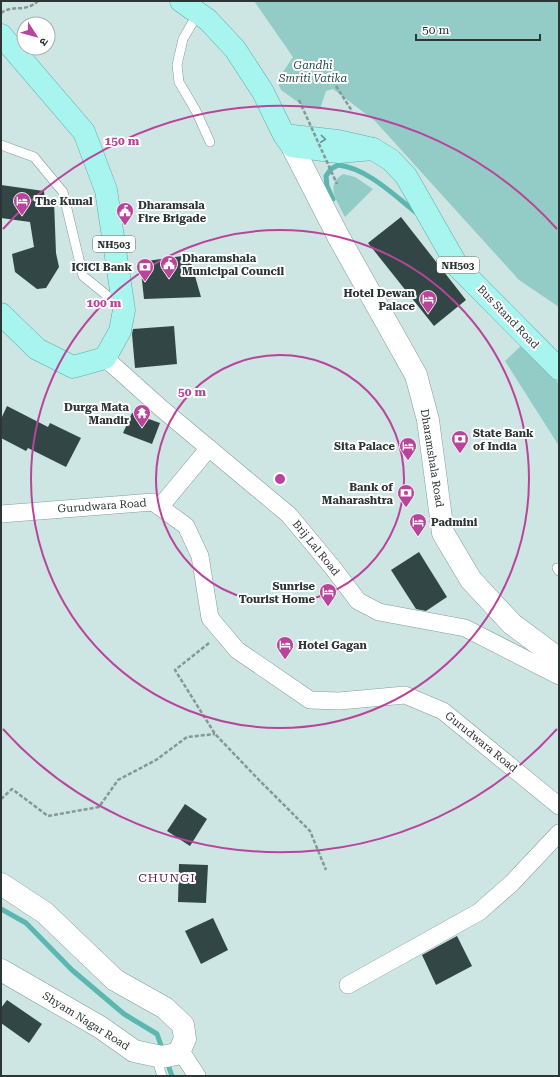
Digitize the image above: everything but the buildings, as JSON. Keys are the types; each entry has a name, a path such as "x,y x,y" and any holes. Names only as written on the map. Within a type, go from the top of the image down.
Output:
{"main road":[{"name":"Dharamshala Road","path":"189,7 208,20 235,49 263,92 338,236 416,375 428,420 443,533 471,580 512,624 559,659"},
{"name":"NH503","path":"1,36 84,132 106,190 124,310 120,332 105,358"},
{"name":"Bus Stand Road","path":"288,141 338,141 373,149 391,160 406,176 458,267 559,369"},
{"path":"1,314 37,349 73,367 105,358"},
{"path":"1,884 45,913 114,980 165,1008 183,1025 185,1039 167,1059"},
{"name":"Shyam Nagar Road","path":"1,970 100,1027 134,1051 167,1059"}],"street":[{"name":"Brij Lal Road","path":"105,358 289,515 358,601 379,612 465,628 559,676"},
{"path":"160,507 209,448"},
{"name":"Gurudwara Road","path":"1,514 153,502 186,526 200,556 210,618 237,650 310,700 339,701 405,695 443,710 559,806"},
{"path":"348,985 479,912 512,883 559,833"},
{"path":"167,1059 197,1076"}],"lane":[{"path":"189,7 177,65 179,82 196,111 210,142"},
{"path":"1,145 34,157 63,192 83,276 124,310"}],"path":[{"path":"1,13 8,8 24,8 38,1"},
{"path":"336,86 352,111"},
{"path":"299,100 337,184"},
{"path":"222,632 176,670 215,734 310,831 326,870"},
{"path":"1,799 12,789 48,816 99,807 118,780 156,760 187,737 215,734"}],"green space":[{"name":"Gandhi Smriti Vatika","path":"254,1 559,1 559,307 519,280 375,121 333,89 326,91 320,109 302,105 281,90 277,81 293,57"},
{"path":"343,174 355,177 373,189 345,217 336,200 333,188 337,178"},
{"path":"525,342 559,384 559,446 505,361"}],"waterway":[{"path":"333,199 327,186 326,176 331,169 338,165 360,171 370,177 418,214"},
{"path":"1,909 26,923 72,970 124,1014 157,1034 163,1051"},
{"path":"167,1062 172,1076"}],"place":[{"name":"The Kunal","path":"22,216"},
{"name":"Dharamsala Fire Brigade","path":"125,226"},
{"name":"Dharamshala Municipal Council","path":"169,279"},
{"name":"ICICI Bank","path":"145,282"},
{"name":"Hotel Dewan Palace","path":"428,314"},
{"name":"Durga Mata Mandir","path":"142,428"},
{"name":"State Bank of India","path":"460,454"},
{"name":"Sita Palace","path":"408,461"},
{"name":"Bank of Maharashtra","path":"406,508"},
{"name":"Padmini","path":"418,537"},
{"name":"Sunrise Tourist Home","path":"328,607"},
{"name":"Hotel Gagan","path":"285,660"}],"district":[{"name":"CHUNGI","path":"167,878"}]}
